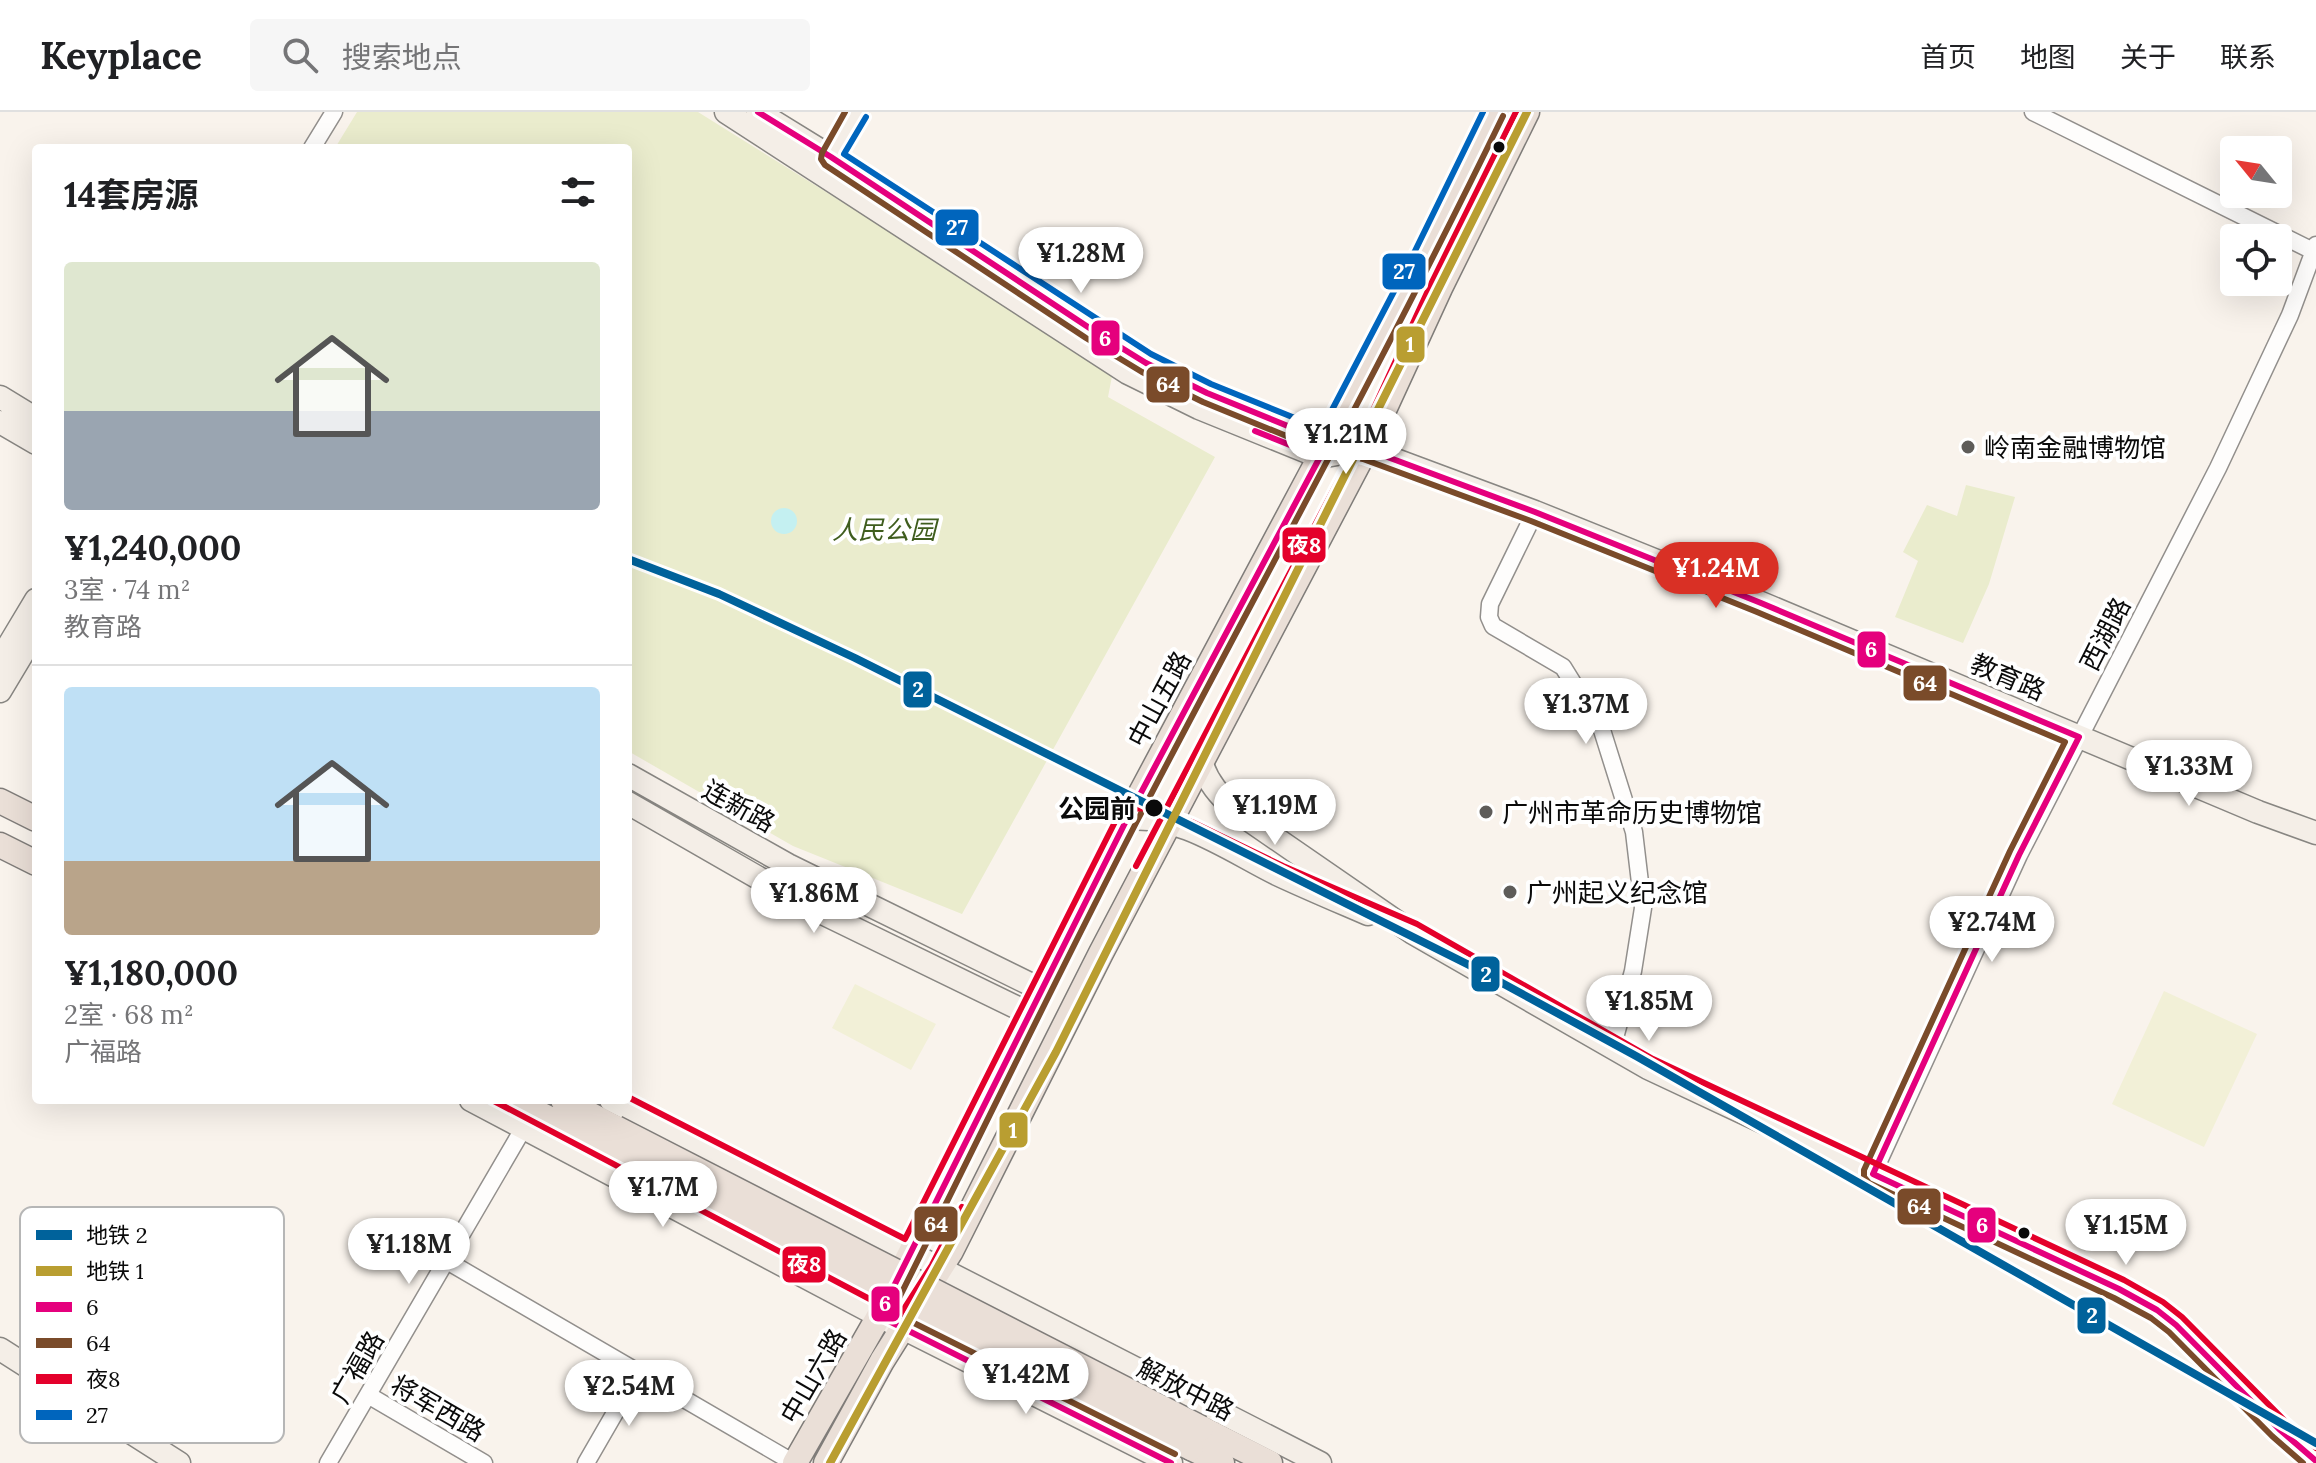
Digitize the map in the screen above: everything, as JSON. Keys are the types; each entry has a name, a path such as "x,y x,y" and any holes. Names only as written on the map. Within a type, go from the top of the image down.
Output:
{"main road":[{"name":"中山五路","path":"879,1316 904,1276 1040,989 1421,262 1494,112"},
{"path":"903,1328 941,1270 1201,761 1366,449 1440,288 1527,112"},
{"path":"0,801 32,817"},
{"path":"0,845 32,861"},
{"path":"522,1104 611,1138"},
{"path":"568,1104 611,1138"},
{"name":"解放中路","path":"611,1138 904,1276 1196,1438 1270,1463"},
{"name":"中山六路","path":"794,1463 879,1316"},
{"name":"中山六路","path":"826,1463 903,1328"},
{"name":"解放中路","path":"1196,1438 1222,1463"}],"street":[{"path":"314,144 334,112"},
{"path":"726,112 822,159"},
{"path":"758,112 822,159"},
{"path":"822,159 843,112"},
{"path":"822,159 857,112"},
{"path":"2033,112 2314,248"},
{"name":"教育路","path":"822,159 1146,363 1324,449 1366,449 1535,512 2316,833"},
{"name":"西湖路","path":"1873,1174 2019,855 2218,468 2290,315 2314,248"},
{"path":"0,397 32,417"},
{"path":"0,422 32,441"},
{"path":"1535,512 1490,604 1489,617 1493,626 1563,667 1602,730 1634,832 1643,908 1633,971 1612,1049"},
{"path":"0,660 32,607"},
{"path":"0,691 32,638"},
{"path":"1201,761 1205,775 1236,811 1413,933 1612,1049 1705,1096 2119,1289 2157,1310 2209,1356 2279,1429 2316,1461"},
{"name":"连新路","path":"632,777 788,865 1040,989"},
{"name":"连新路","path":"632,805 804,904 1028,1013"},
{"path":"1127,819 1152,818 1169,823 1413,933"},
{"path":"478,1104 879,1316 1171,1463"},
{"path":"618,1104 904,1276 941,1270 1320,1463"},
{"name":"广福路","path":"328,1463 523,1129"},
{"path":"447,1261 794,1463"},
{"path":"0,1349 20,1362"},
{"path":"586,1463 638,1373"},
{"name":"将军西路","path":"368,1395 484,1463"},
{"path":"148,1443 179,1463"}],"green space":[{"name":"人民公园","path":"357,112 698,112 1113,371 1108,397 1215,457 962,914 793,846 632,753 632,144 337,144"},
{"path":"1966,485 2015,497 1989,584 1963,643 1895,617 1918,561 1903,552 1927,505 1957,516"}],"shaded area":[{"path":"855,984 936,1024 911,1070 832,1028"},
{"path":"2164,991 2257,1034 2204,1147 2112,1104"}],"water":[{"path":"784,508 793,512 797,521 793,530 784,534 775,530 771,521 775,512"}],"metro line":[{"name":"1","path":"830,1463 1056,1052 1527,112"},
{"name":"2","path":"632,561 719,594 855,658 1469,965 1636,1056 2316,1443"}],"transit line":[{"name":"6","path":"758,112 1091,329 1146,363 1207,393 1327,442 1366,449 1535,512 2079,737 2019,855 1873,1174 2119,1289 2157,1310 2316,1461"},
{"name":"64","path":"845,112 822,153 821,159 825,165 1142,372 1203,402 1323,451 1363,459 1531,521 2065,742 2010,851 1864,1170 1864,1177 1869,1183 2151,1318 2303,1463"},
{"name":"27","path":"866,117 844,154 1151,354 1211,384 1322,429 1483,112"},
{"name":"夜8","path":"1136,866 1357,445 1431,284 1516,112"},
{"name":"64","path":"1175,1454 892,1312 1105,884 1368,383 1503,116"},
{"name":"6","path":"1171,1463 879,1316 1127,819 1320,457 1255,431"},
{"name":"夜8","path":"632,1099 905,1239 1119,814 1126,809 1153,808 1192,822 1283,866 1417,924 1653,1059 2124,1280 2163,1302 2182,1317 2316,1448"},
{"name":"夜8","path":"500,1104 900,1315 932,1265 962,1207"}],"place":[{"name":"岭南金融博物馆","path":"1968,447"},
{"name":"公园前","path":"1154,808"},
{"name":"广州市革命历史博物馆","path":"1486,812"},
{"name":"广州起义纪念馆","path":"1510,892"}]}
